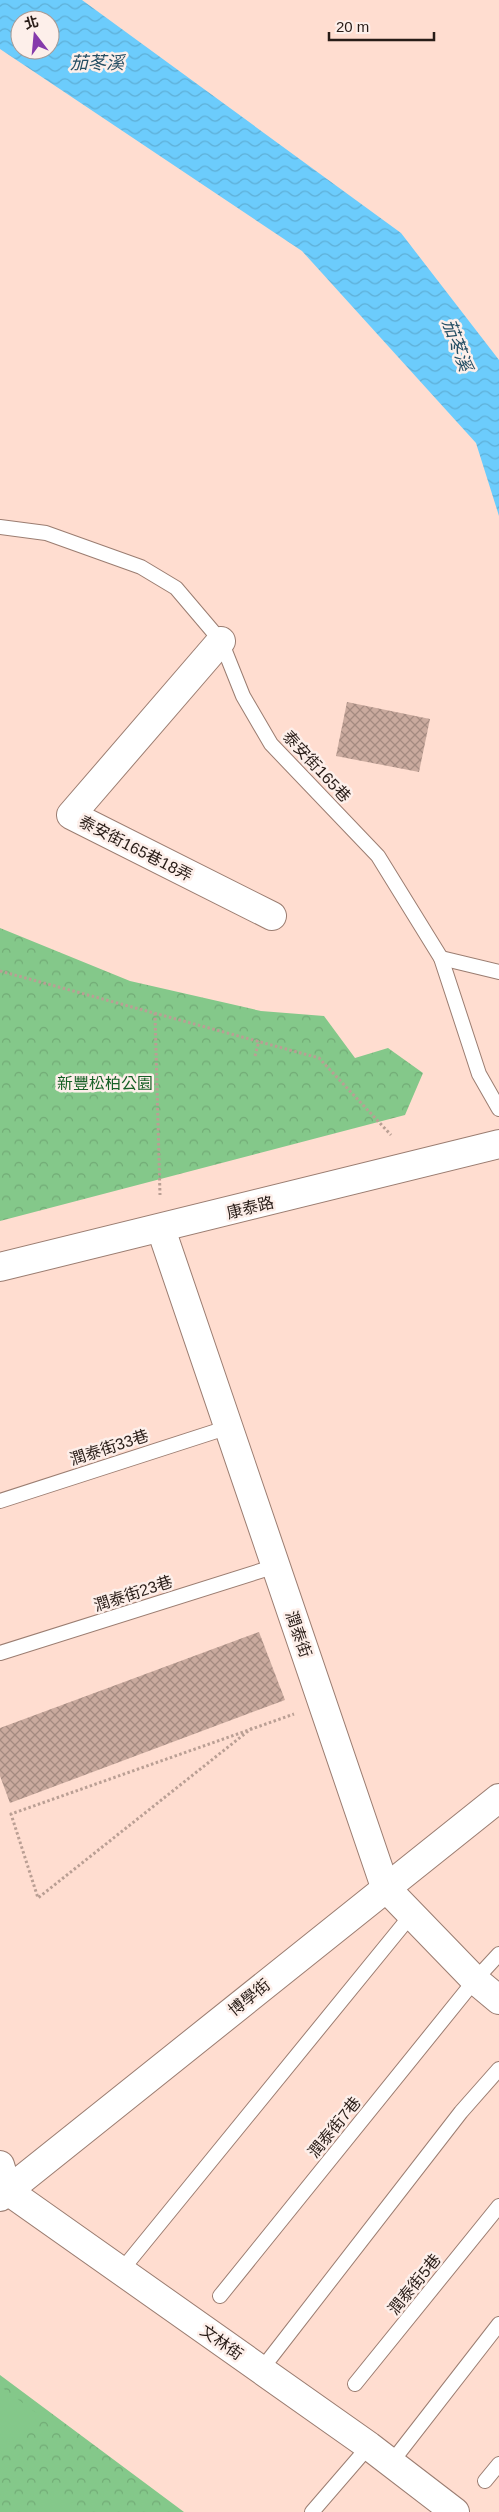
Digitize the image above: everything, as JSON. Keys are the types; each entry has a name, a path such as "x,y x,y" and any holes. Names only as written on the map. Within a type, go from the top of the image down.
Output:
{"street":[{"name":"泰安街165巷18弄","path":"220,641 71,815 272,916"},
{"name":"康泰路","path":"0,1268 499,1144"},
{"name":"潤泰街","path":"162,1229 385,1887 475,1980 499,2000"},
{"name":"博學街","path":"4,2194 385,1887 499,1798"},
{"path":"0,2164 4,2194"},
{"name":"文林街","path":"4,2194 121,2271 369,2446 456,2512"}],"lane":[{"name":"泰安街165巷","path":"0,527 46,533 141,567 176,588 220,641 243,696 271,744 378,856 441,958 479,1074 499,1109"},
{"path":"441,958 499,972"},
{"name":"潤泰街33巷","path":"0,1501 229,1427"},
{"name":"潤泰街23巷","path":"0,1653 276,1566"},
{"path":"121,2271 412,1914"},
{"name":"潤泰街7巷","path":"220,2296 475,1980 499,1954"},
{"path":"261,2370 461,2112 499,2069"},
{"name":"潤泰街5巷","path":"355,2384 499,2206"},
{"path":"391,2463 499,2324"},
{"path":"312,2512 369,2446"},
{"path":"486,2481 499,2464"}],"path":[{"path":"0,971 319,1058 391,1135"},
{"path":"155,1013 162,1229"},
{"path":"255,1056 259,1041"},
{"path":"252,1728 38,1898 11,1814 252,1728 323,1704"}],"green space":[{"name":"新豐松柏公園","path":"0,928 130,981 261,1011 324,1016 355,1058 388,1048 423,1073 405,1115 0,1221"},
{"path":"0,2375 184,2512 0,2512"},
{"path":"0,2386 39,2415 9,2454 0,2447"},
{"path":"54,2489 84,2512 37,2512"}],"water":[{"name":"茄苳溪","path":"0,0 82,0 401,233 499,360 499,516 476,443 302,251 16,60 60,60 60,10 10,10 10,56 0,49"}],"building":[{"path":"347,702 430,719 419,772 336,756"},
{"path":"259,1632 285,1700 10,1803 0,1776 0,1728"}]}
